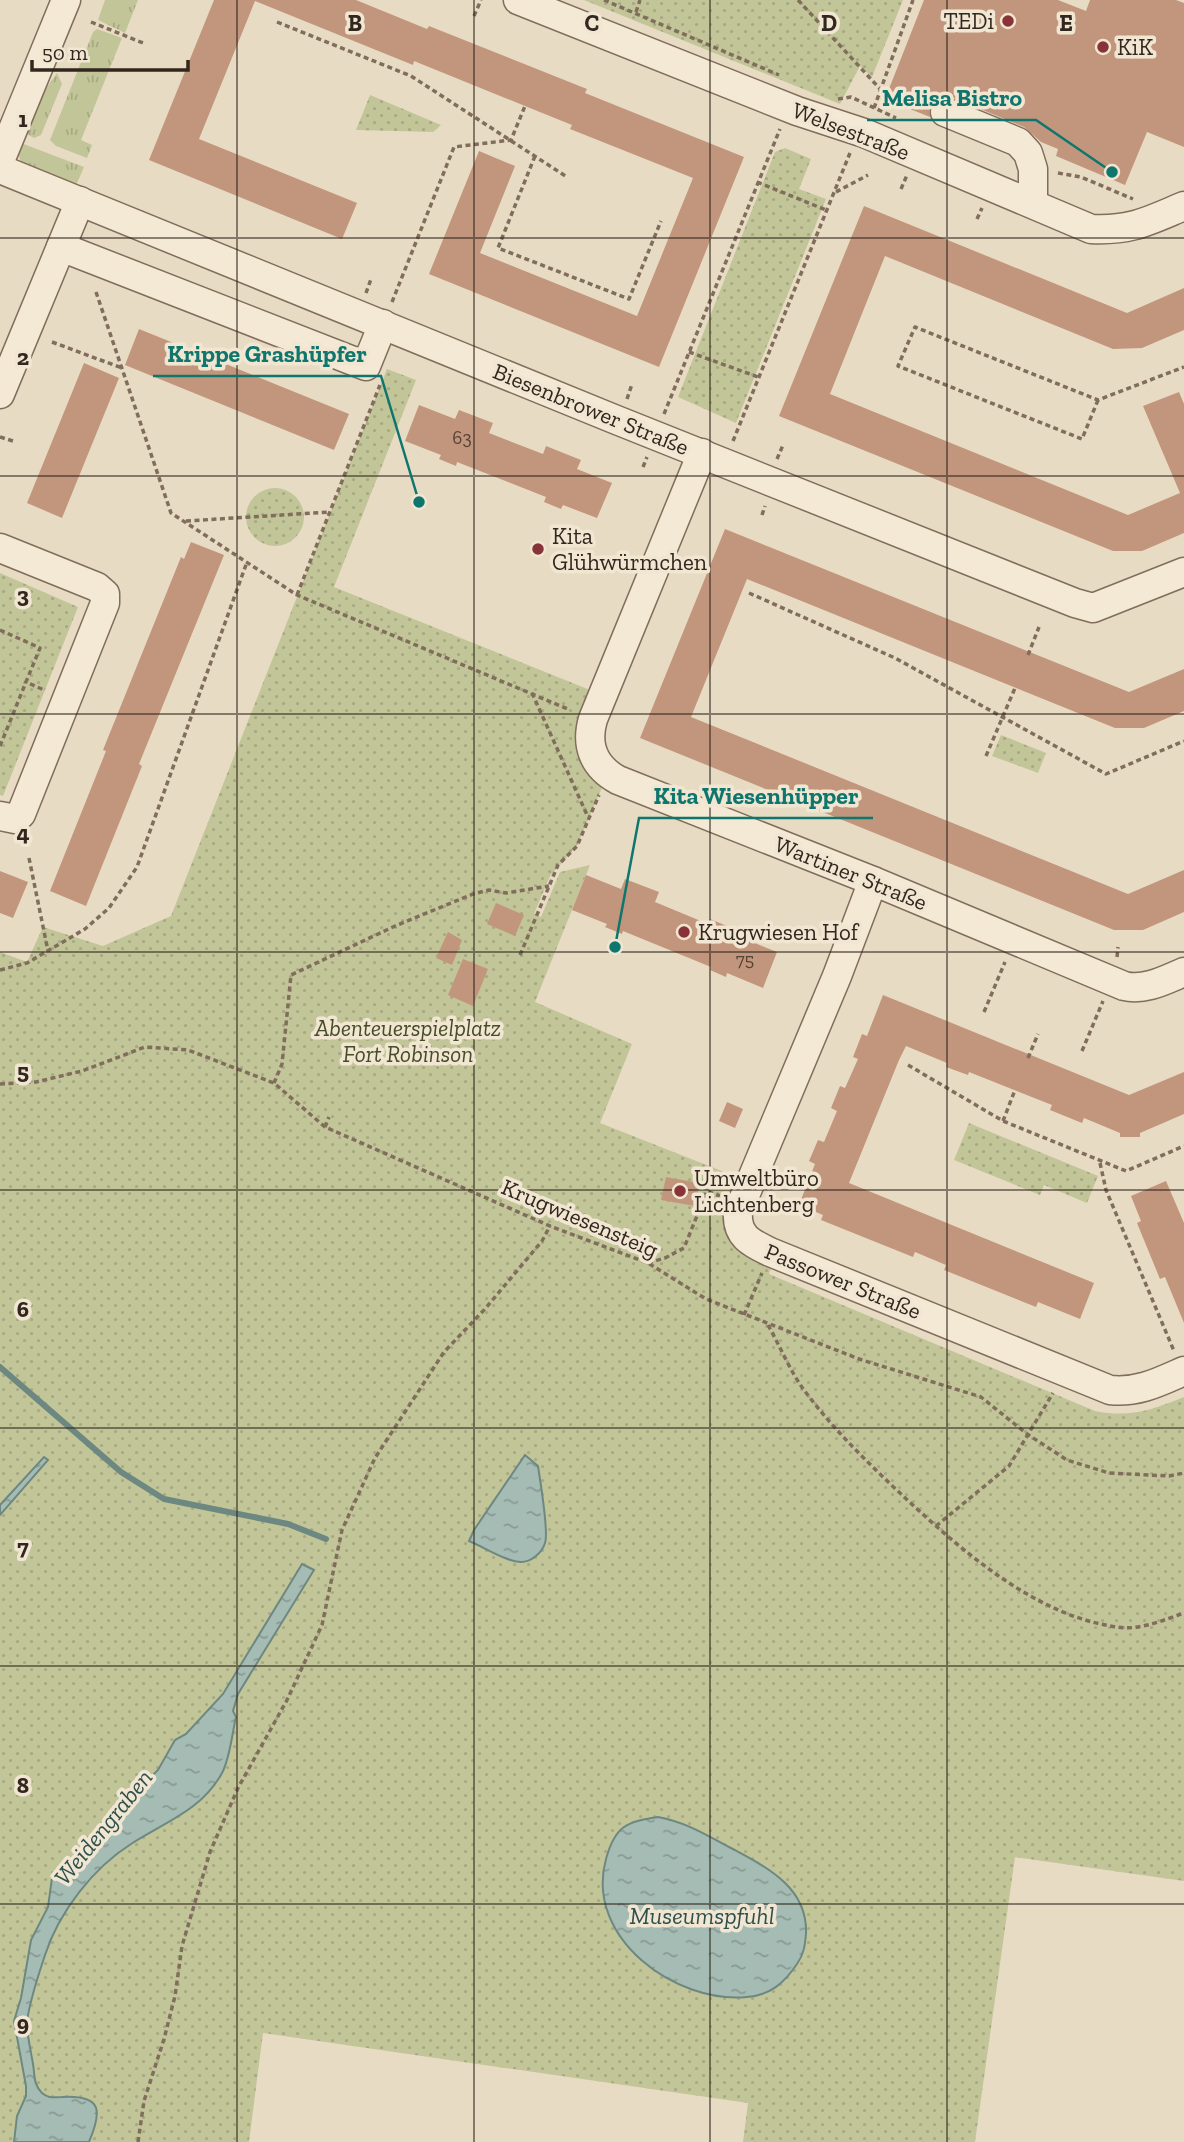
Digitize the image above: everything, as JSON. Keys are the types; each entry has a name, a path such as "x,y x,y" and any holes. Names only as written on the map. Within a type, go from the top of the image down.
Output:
{"street":[{"path":"0,162 66,0"},
{"name":"Welsestraße","path":"519,0 789,108 869,120 1091,229 1116,230 1137,226 1184,206"},
{"path":"945,112 1018,142 1028,153 1033,181"},
{"name":"Biesenbrower Straße","path":"0,169 1045,592 1093,608 1184,572"},
{"path":"0,394 79,201"},
{"path":"61,247 366,366 383,324"},
{"name":"Wartiner Straße","path":"713,458 593,719 590,748 593,757 607,774 1134,989 1156,984 1184,972"},
{"path":"0,548 97,587 105,594 104,603 21,814 15,819 0,817"},
{"name":"Passower Straße","path":"873,881 837,976 738,1212 740,1231 751,1243 769,1252 1110,1390 1140,1390 1184,1372"}],"path":[{"path":"474,16 481,0"},
{"path":"604,0 783,77"},
{"path":"636,12 640,0"},
{"path":"801,0 881,90"},
{"path":"713,458 758,377 856,140 869,120 913,0"},
{"path":"91,22 143,43"},
{"path":"277,22 411,76 567,177"},
{"path":"836,99 851,97 869,120"},
{"path":"511,140 525,106"},
{"path":"656,435 789,108"},
{"path":"869,120 901,120"},
{"path":"383,324 454,147 511,140"},
{"path":"535,156 498,248 629,299 661,221"},
{"path":"834,193 868,175"},
{"path":"1033,181 1081,177 1140,203"},
{"path":"757,182 827,210"},
{"path":"96,292 171,513 297,595 593,719"},
{"path":"1098,400 1082,439 898,366 915,327 1098,400 1184,367"},
{"path":"52,342 122,368"},
{"path":"689,352 758,377"},
{"path":"297,595 382,380"},
{"path":"0,437 13,441"},
{"path":"184,521 330,512"},
{"path":"0,970 27,962 85,929 109,908 136,867 247,562"},
{"path":"749,593 895,658 1106,774 1184,741"},
{"path":"1028,655 1039,628"},
{"path":"0,630 40,648 0,746"},
{"path":"26,682 66,699"},
{"path":"986,756 1015,688"},
{"path":"520,955 558,864 576,846 589,819 531,691"},
{"path":"29,858 48,951"},
{"path":"274,1083 282,1064 291,975 395,926 474,894 489,890 506,892 549,886"},
{"path":"984,1012 1014,940"},
{"path":"1028,1058 1038,1034"},
{"name":"Krugwiesensteig","path":"0,1084 36,1082 71,1073 145,1047 188,1049 274,1083 325,1127 550,1226 648,1263 706,1299 859,1359 981,1398 1027,1434 1067,1460 1109,1473 1169,1476 1184,1473"},
{"path":"908,1065 1003,1121 1126,1171 1184,1146"},
{"path":"1003,1121 1015,1090"},
{"path":"325,1127 329,1118"},
{"path":"1100,1162 1106,1190 1184,1372"},
{"path":"648,1263 684,1248 707,1191"},
{"path":"138,2142 144,2101 175,1996 182,1946 210,1852 238,1788 286,1700 322,1625 342,1530 375,1458 444,1352 485,1309 542,1241 550,1226"},
{"path":"744,1315 760,1279"},
{"path":"768,1324 802,1388 847,1443 936,1526 982,1564 1058,1611 1119,1628 1158,1622 1184,1613"},
{"path":"936,1526 1009,1466 1067,1372"}],"green space":[{"path":"105,0 138,0 125,33 98,20"},
{"path":"584,0 903,0 872,77 860,66 840,104"},
{"path":"97,29 122,38 81,140 92,145 87,158 56,146 50,140 93,32"},
{"path":"57,73 62,84 41,135 34,138 25,133 40,97"},
{"path":"370,95 441,125 433,132 356,130"},
{"path":"21,143 84,167 76,185 21,164"},
{"path":"785,148 811,159 799,189 826,199 736,423 678,397 775,152"},
{"name":"Abenteuerspielplatz Fort Robinson","path":"387,369 416,380 334,587 595,692 604,783 577,846 550,876 534,914 541,917 560,872 590,865 535,1002 632,1044 600,1123 742,1179 730,1206 773,1263 769,1274 1095,1411 1119,1414 1141,1412 1184,1397 1184,1881 1015,1857 975,2142 743,2142 748,2103 263,2033 249,2142 0,2142 0,952 27,962 43,927 103,946 171,916"},
{"path":"275,488 296,496 304,517 296,538 275,546 254,538 246,517 254,496"},
{"path":"0,573 78,607 3,796 0,795"},
{"path":"1001,735 1046,753 1038,773 992,756"},
{"path":"969,1123 1098,1176 1087,1203 1044,1185 1040,1195 954,1160"}],"water":[{"path":"525,1455 538,1466 546,1537 544,1547 539,1553 532,1559 521,1562 502,1557 469,1541"},
{"path":"44,1457 48,1460 0,1515 0,1505"},
{"path":"302,1564 314,1570 238,1694 233,1711 236,1717 229,1753 225,1767 214,1786 182,1814 117,1854 91,1878 68,1907 45,1955 27,2021 35,2079 39,2090 47,2096 75,2097 92,2102 97,2114 89,2142 14,2142 17,2116 26,2096 26,2086 14,2021 21,1998 31,1940 48,1907 52,1878 68,1871 77,1872 122,1800 158,1770 175,1740 186,1734 223,1694"},
{"name":"Museumspfuhl","path":"658,1817 687,1826 744,1855 771,1871 792,1891 805,1918 805,1946 797,1964 776,1987 763,1994 747,1997 720,1996 692,1989 665,1977 642,1960 622,1939 609,1915 603,1888 606,1859 613,1839 623,1828 638,1821"}],"building":[{"path":"214,0 356,0 587,89 585,93 744,157 659,367 429,274 479,151 515,166 480,253 637,316 693,178 570,129 572,125 414,61 413,65 255,1 199,139 357,203 342,239 149,160"},
{"path":"924,0 1058,0 1086,11 1090,0 1176,0 1184,3 1184,147 1147,132 1125,185 1056,156 1058,149 1041,142 1024,127 951,97 934,99 929,106 930,117 885,99"},
{"path":"864,206 1127,313 1184,288 1184,330 1142,348 1113,349 885,256 830,394 1128,515 1180,493 1143,406 1179,392 1184,404 1184,533 1142,551 1113,551 779,416"},
{"path":"139,329 349,414 334,450 125,365"},
{"path":"84,363 119,378 62,518 27,503"},
{"path":"419,405 455,419 459,410 493,423 489,433 543,454 546,446 581,460 577,469 612,483 597,518 563,505 561,509 544,502 546,497 457,462 456,466 439,459 441,455 405,441"},
{"path":"725,529 1129,692 1184,669 1184,711 1144,728 1115,728 747,579 691,717 1128,894 1184,870 1184,912 1143,930 1114,930 640,738"},
{"path":"191,542 224,555 139,764 142,766 86,906 50,891 106,751 103,750 181,557 184,559"},
{"path":"0,871 28,882 13,918 0,913"},
{"name":"Krugwiesen Hof","path":"586,875 621,889 625,879 659,892 655,902 708,924 710,919 744,933 742,938 777,952 763,988 727,973 726,977 710,970 711,967 623,931 622,934 605,927 607,924 572,910"},
{"path":"496,903 524,915 515,936 487,924"},
{"path":"448,932 462,940 452,965 436,958"},
{"path":"463,959 488,969 473,1006 448,995"},
{"path":"883,995 1129,1095 1184,1072 1184,1114 1140,1133 1140,1137 1120,1137 1120,1133 1084,1118 1082,1123 1050,1110 1052,1105 969,1072 968,1075 946,1067 947,1063 906,1046 899,1060 849,1183 1094,1283 1080,1319 1038,1302 1036,1307 944,1270 946,1265 915,1252 913,1257 821,1220 823,1215 799,1205 815,1164 809,1161 818,1140 824,1142 837,1111 831,1108 840,1086 845,1088 858,1059 853,1057 862,1034 867,1036"},
{"path":"727,1102 743,1109 735,1128 719,1121"},
{"name":"Umweltbüro Lichtenberg","path":"666,1177 699,1183 695,1206 661,1200"},
{"path":"1166,1181 1184,1223 1184,1323 1165,1277 1160,1279 1137,1223 1141,1221 1131,1196"}],"waterway":[{"path":"0,1367 121,1472 164,1499 288,1524 326,1539"}],"place":[{"name":"TEDi","path":"1008,21"},
{"name":"KiK","path":"1103,47"},
{"name":"Melisa Bistro","path":"1112,172"},
{"name":"Krippe Grashüpfer","path":"419,502"},
{"name":"Kita Glühwürmchen","path":"538,549"},
{"name":"Krugwiesen Hof","path":"684,932"},
{"name":"Kita Wiesenhüpper","path":"615,947"},
{"name":"Umweltbüro Lichtenberg","path":"680,1191"}],"water label":[{"name":"Weidengraben","path":"103,1827"}]}
